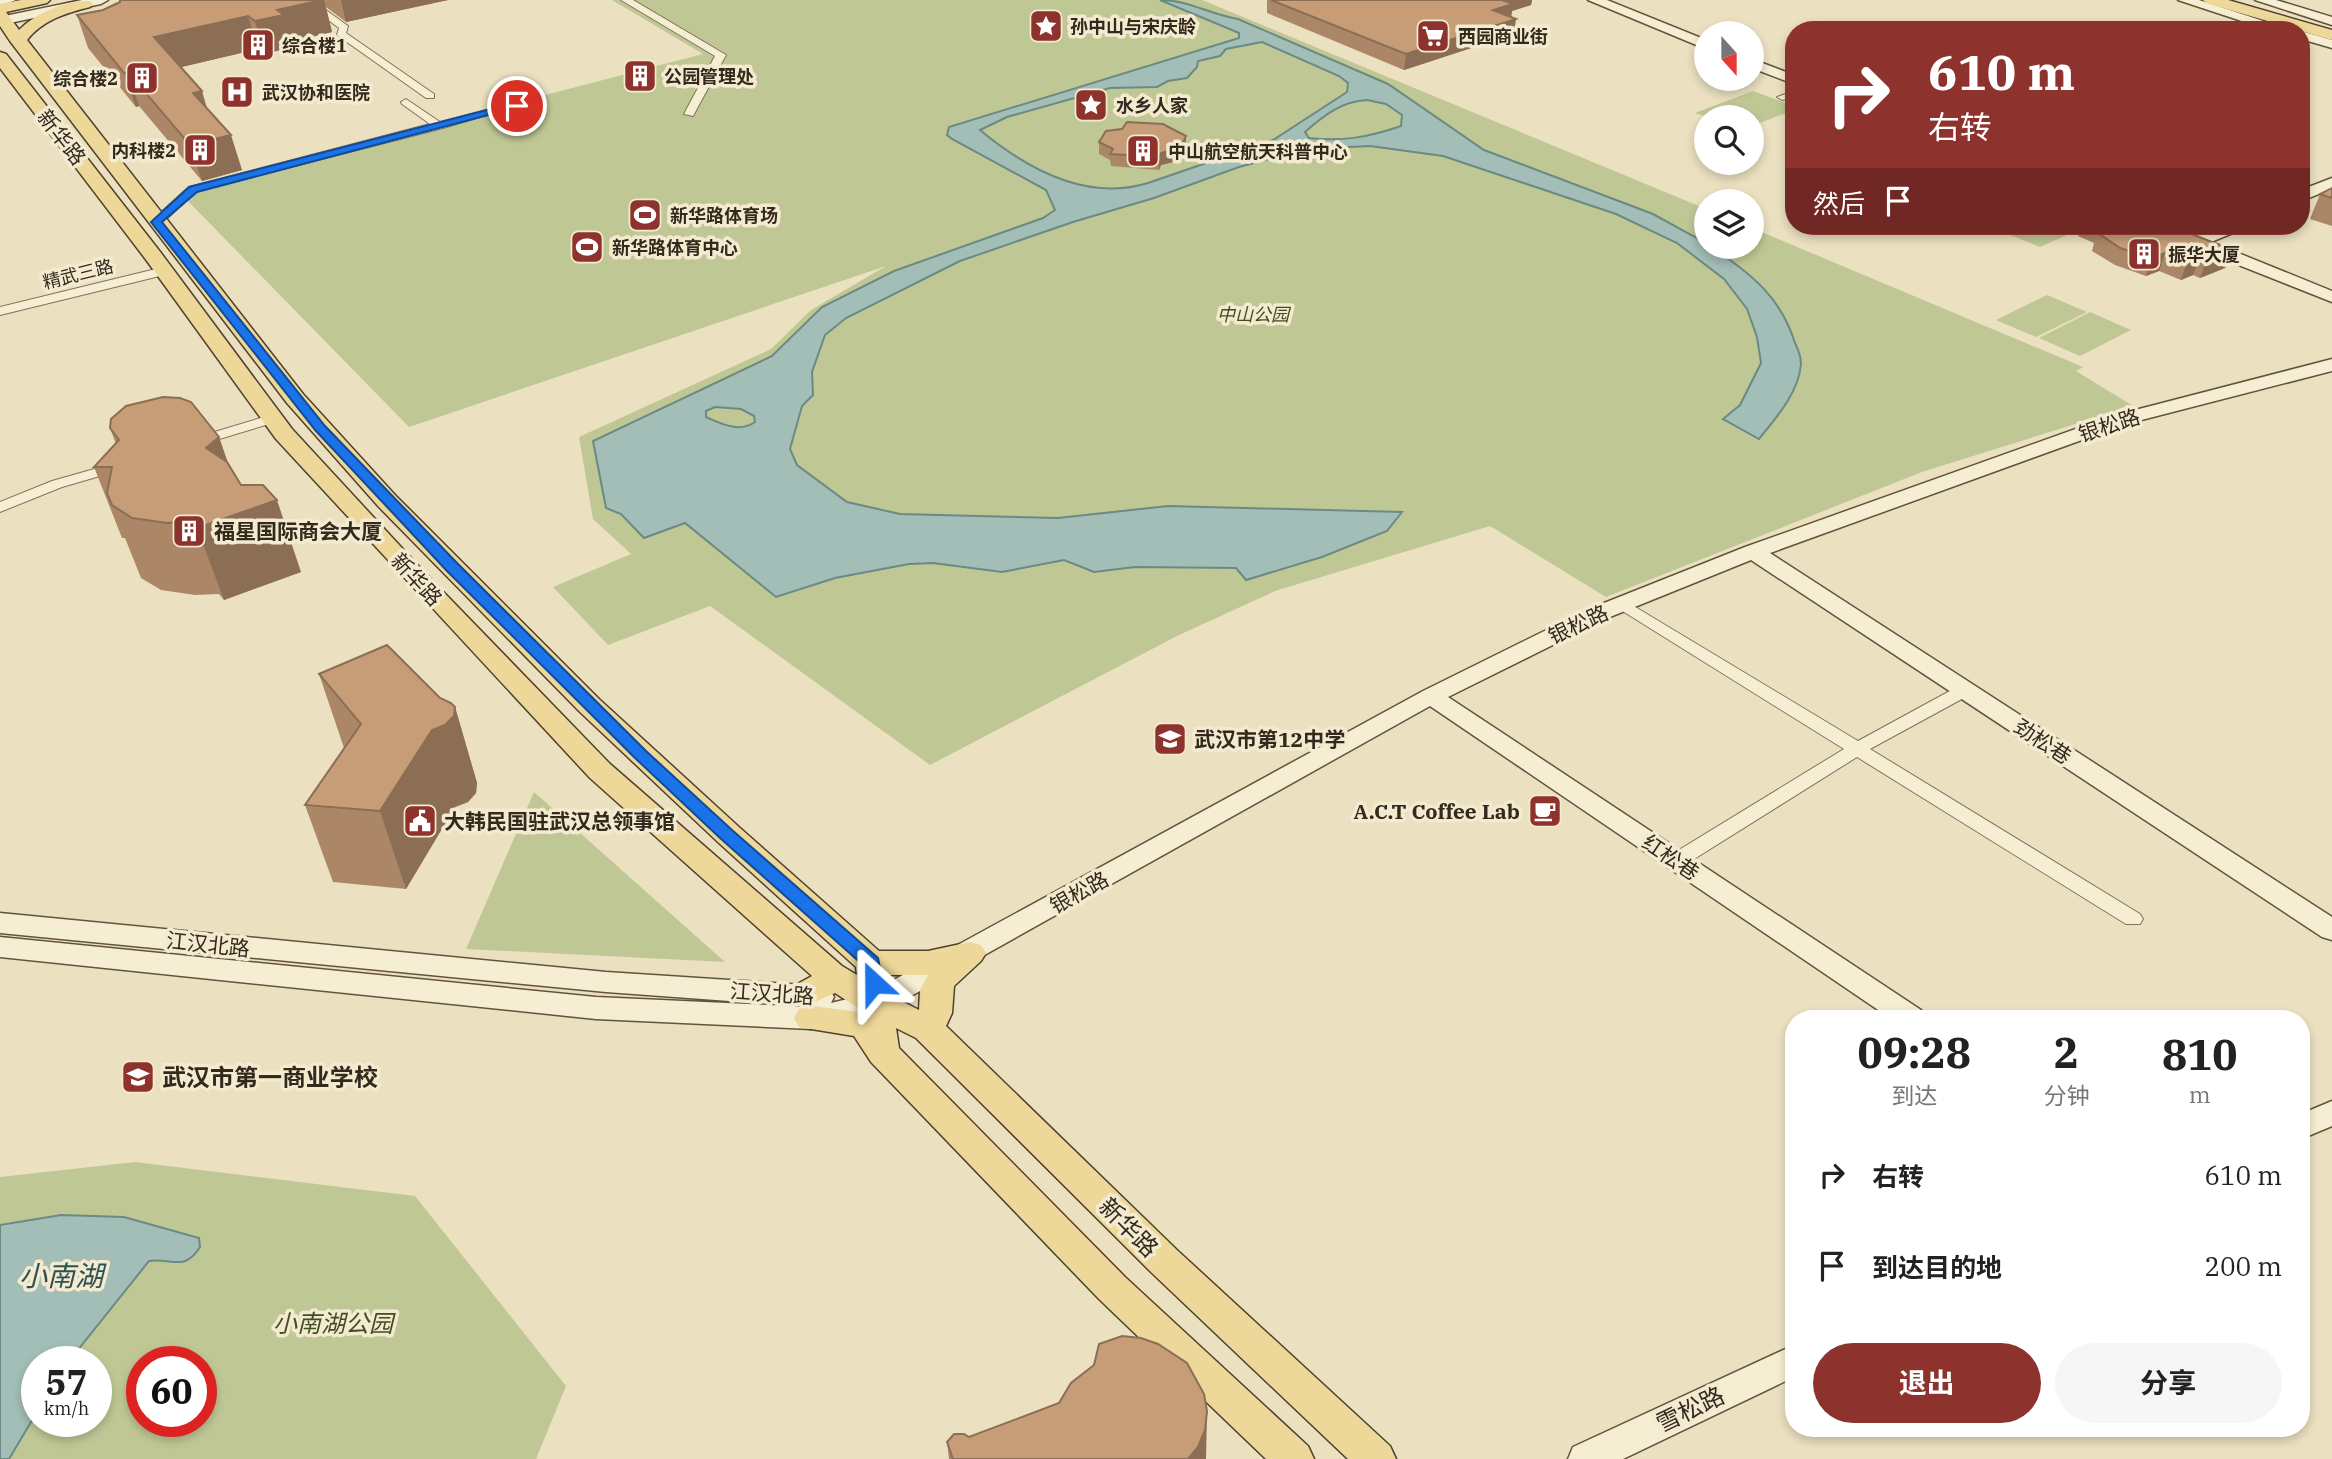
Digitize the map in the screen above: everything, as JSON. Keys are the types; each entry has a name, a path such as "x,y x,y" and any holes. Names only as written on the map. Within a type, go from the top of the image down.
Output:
{"main road":[{"path":"4,20 42,0"},
{"path":"4,20 64,0"},
{"path":"2211,0 2282,21"},
{"path":"2248,1 2332,27"},
{"path":"4,20 25,31 41,18 85,4"},
{"name":"新华路","path":"4,20 156,222 320,428 453,568 650,764 872,963"},
{"name":"新华路","path":"4,20 164,271 285,434 416,578 600,771 831,974 876,1003 928,1029 1165,1262 1376,1459"},
{"path":"2310,29 2332,36"},
{"path":"883,1053 872,963 928,962 970,953"},
{"path":"928,1029 938,1011 935,996 940,983 949,969 970,953"},
{"path":"831,974 807,1007 864,1025 883,1053 1112,1289 1294,1459"}],"street":[{"path":"4,20 102,0"},
{"path":"306,0 345,28 340,33 430,96 407,102 439,126"},
{"path":"626,0 721,55 689,114"},
{"path":"1595,0 1694,40"},
{"path":"2185,0 2254,21"},
{"path":"2248,1 2332,21"},
{"path":"2310,38 2332,44"},
{"path":"1764,68 1785,76"},
{"path":"156,222 193,189 517,106"},
{"path":"2310,192 2332,183"},
{"path":"2178,235 2332,297"},
{"path":"2196,242 2213,235"},
{"name":"精武三路","path":"0,311 164,271"},
{"name":"银松路","path":"876,1003 1431,696 1622,604 1753,552 2119,420 2332,365"},
{"path":"176,448 274,418"},
{"path":"0,507 57,484 136,460"},
{"name":"劲松巷","path":"1753,552 2332,930"},
{"path":"1622,604 2133,919"},
{"path":"1676,860 1857,749 1965,690"},
{"name":"红松巷","path":"1431,696 1899,1010"},
{"name":"江汉北路","path":"0,923 606,982 807,1007"},
{"name":"江汉北路","path":"0,947 596,1008 807,1007 876,1003"},
{"path":"2310,1123 2332,1113"},
{"name":"雪松路","path":"1586,1459 1785,1364"}],"green space":[{"name":"中山公园","path":"612,0 1202,0 1694,204 1694,259 1764,259 1764,233 2083,367 2076,371 2133,406 1922,472 1606,597 1490,526 1275,591 1177,636 930,765 710,606 608,645 553,587 631,554 593,519 579,437 771,349 811,310 886,266 409,427 182,195 531,105 526,100 703,54"},
{"path":"1753,91 1785,103 1785,113 1764,121 1764,105 1716,105"},
{"path":"2010,235 2067,235 2040,247"},
{"path":"2047,295 2087,312 2036,337 1996,320"},
{"path":"2090,312 2131,330 2080,356 2039,338"},
{"path":"534,792 725,962 466,949"},
{"name":"小南湖公园","path":"135,1162 415,1196 566,1386 536,1459 0,1459 0,1177"}],"water":[{"path":"1160,0 1180,2 1238,19 1388,84 1484,150 1653,214 1694,236 1694,256 1677,243 1616,214 1443,156 1370,146 1306,149 1239,167 1154,198 1073,222 960,261 846,318 825,335 812,372 813,395 802,406 790,449 797,465 847,502 900,514 1058,518 1168,506 1402,512 1387,531 1322,557 1246,580 1236,568 1135,567 1094,572 1064,560 1002,572 933,563 909,564 835,578 776,597 685,523 644,538 621,514 606,508 593,441 772,356 822,307 894,271 1043,218 1055,210 1046,190 952,139 947,135 949,127 1239,38 1239,33","holes":["1262,42 1339,76 1348,83 1347,92 1273,140 1148,183 1125,188 1080,185 1058,178 1017,157 980,130 1007,117 1110,88 1157,87 1168,81 1187,78 1197,67 1198,61 1220,56 1226,49","1367,100 1386,104 1402,115 1401,126 1355,138 1309,138 1305,132 1333,110 1349,103","715,407 741,409 754,416 755,422 737,427 706,417 706,411"]},
{"path":"1698,259 1728,259 1751,277 1781,312 1799,353 1801,364 1796,385 1759,439 1723,419 1740,405 1761,363 1757,337 1747,309 1724,279"},
{"name":"小南湖","path":"61,1215 124,1217 199,1238 200,1247 183,1262 149,1261 81,1346 21,1346 22,1437 9,1459 0,1459 0,1225"}],"building":[{"path":"120,0 322,0 277,10 284,15 255,21 248,16 154,37 202,91 193,93 231,135 190,145 128,72 124,73 77,15 103,10"},
{"name":"西园商业街","path":"1271,0 1502,0 1513,4 1493,10 1516,19 1406,54"},
{"path":"1127,122 1163,124 1186,136 1181,147 1161,153 1159,157 1110,154 1113,149 1099,142 1106,131 1122,129"},
{"path":"2332,188 2332,198 2320,194"},
{"path":"2101,235 2194,235 2232,250 2206,261 2199,258 2187,262 2165,253 2152,258 2120,248"},
{"path":"163,397 191,402 219,437 206,448 227,462 241,485 263,485 277,500 197,528 192,521 167,523 132,518 112,505 107,493 112,467 94,467 119,440 110,428 111,419 126,406"},
{"path":"387,645 440,698 455,707 454,716 445,725 432,730 380,811 305,805 361,724 319,674"},
{"path":"1122,1336 1141,1338 1158,1344 1187,1363 1204,1394 1207,1411 1205,1430 1198,1447 1188,1459 953,1459 947,1442 954,1434 969,1437 1059,1403 1071,1383 1094,1365 1099,1344"}],"place":[{"name":"孙中山与宋庆龄","path":"1046,26"},
{"name":"西园商业街","path":"1433,36"},
{"name":"综合楼1","path":"258,45"},
{"name":"公园管理处","path":"640,76"},
{"name":"综合楼2","path":"142,78"},
{"name":"武汉协和医院","path":"237,92"},
{"name":"水乡人家","path":"1091,105"},
{"name":"内科楼2","path":"200,150"},
{"name":"中山航空航天科普中心","path":"1143,151"},
{"name":"新华路体育场","path":"645,215"},
{"name":"新华路体育中心","path":"587,247"},
{"name":"振华大厦","path":"2144,254"},
{"name":"福星国际商会大厦","path":"189,531"},
{"name":"武汉市第12中学","path":"1170,739"},
{"name":"A.C.T Coffee Lab","path":"1545,811"},
{"name":"大韩民国驻武汉总领事馆","path":"420,821"},
{"name":"武汉市第一商业学校","path":"138,1077"}],"route":[{"path":"517,106 193,189 156,222 320,428 453,568 640,755 872,963 874,983"}]}
